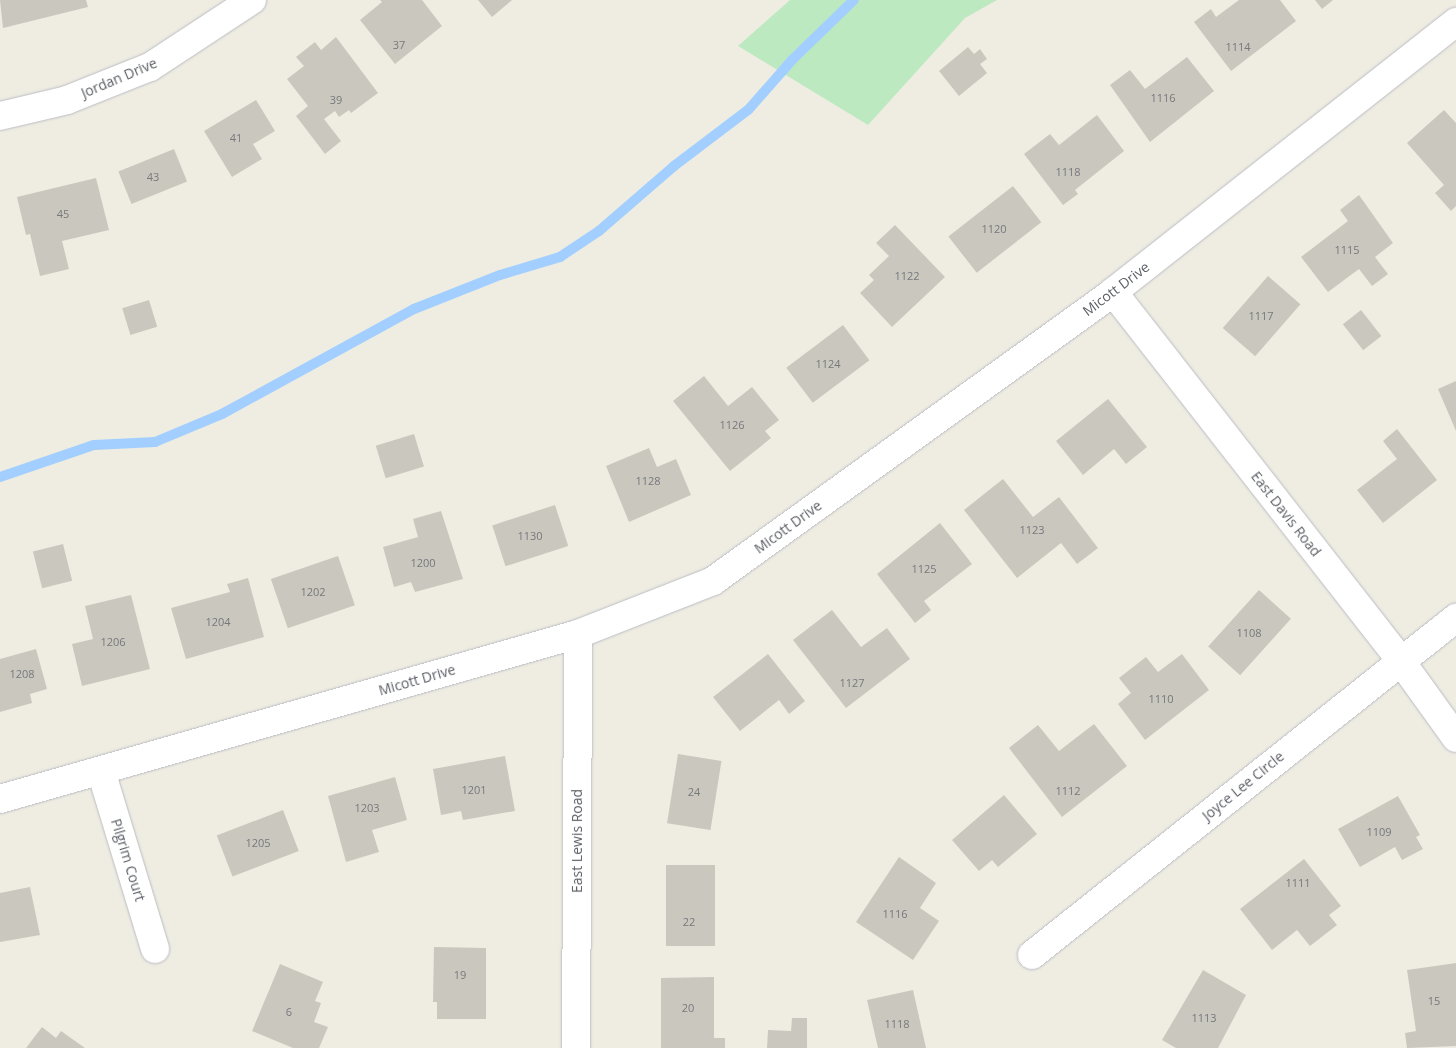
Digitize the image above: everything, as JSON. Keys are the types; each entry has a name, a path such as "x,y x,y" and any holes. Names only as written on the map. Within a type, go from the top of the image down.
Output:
{"street":[{"name":"Jordan Drive","path":"0,116 67,100 150,67 252,0"},
{"name":"Micott Drive","path":"0,798 101,771 578,634 713,581 1113,292 1456,22"},
{"name":"East Davis Road","path":"1113,292 1400,660 1456,738"},
{"name":"Joyce Lee Circle","path":"1032,955 1400,660 1456,618"},
{"name":"East Lewis Road","path":"576,1048 578,634"},
{"name":"Pilgrim Court","path":"101,771 155,949"}],"green space":[{"path":"790,0 997,0 965,18 868,125 738,46"}],"building":[{"path":"0,0 86,0 88,7 3,28"},
{"path":"380,0 422,0 442,26 395,64 360,20 382,2"},
{"path":"478,0 512,0 492,17"},
{"path":"1239,0 1280,0 1296,21 1231,71 1194,22 1211,9 1216,17"},
{"path":"1315,0 1333,0 1322,9"},
{"path":"336,37 378,93 351,113 349,110 339,117 335,111 324,119 341,141 325,154 296,116 308,106 287,79 304,66 296,57 315,42 321,50"},
{"path":"968,47 974,54 980,49 987,59 980,64 987,73 959,96 939,71"},
{"path":"1187,57 1214,91 1150,142 1110,85 1130,70 1145,89"},
{"path":"256,100 275,131 253,144 262,159 232,177 204,131"},
{"path":"1444,110 1456,123 1456,206 1451,211 1435,193 1444,185 1407,143"},
{"path":"1097,115 1124,151 1075,190 1078,194 1063,205 1024,154 1050,134 1059,145"},
{"path":"174,149 187,181 131,204 118,171"},
{"path":"96,178 109,230 62,241 69,269 40,276 30,234 26,235 17,197"},
{"path":"1013,186 1041,222 977,273 948,236"},
{"path":"1359,195 1393,243 1375,257 1388,274 1372,286 1359,269 1328,292 1301,257 1348,221 1340,210"},
{"path":"895,225 945,277 892,327 860,293 874,280 869,275 889,256 876,243"},
{"path":"1268,276 1300,304 1255,356 1223,328"},
{"path":"149,300 157,327 130,335 122,308"},
{"path":"1361,310 1381,336 1363,350 1343,324"},
{"path":"843,325 869,360 813,403 786,368"},
{"path":"704,376 728,406 752,387 779,420 765,431 771,438 730,471 673,401"},
{"path":"1456,381 1456,431 1438,389"},
{"path":"1108,399 1147,447 1126,464 1114,449 1083,475 1056,441"},
{"path":"1397,429 1437,480 1383,523 1357,490 1397,459 1383,441"},
{"path":"414,434 424,467 386,478 376,446"},
{"path":"649,448 657,467 676,459 691,495 629,522 606,466"},
{"path":"1003,479 1033,517 1059,497 1098,548 1077,564 1061,543 1017,578 964,510"},
{"path":"555,505 568,546 506,566 492,525"},
{"path":"441,511 463,579 415,592 411,582 394,587 383,547 418,537 413,519"},
{"path":"940,523 972,564 924,601 931,610 915,623 877,574"},
{"path":"63,544 72,581 42,588 33,551"},
{"path":"338,556 355,605 288,628 271,579"},
{"path":"248,578 264,637 186,659 171,608 230,592 227,584"},
{"path":"1259,590 1291,619 1240,675 1208,646"},
{"path":"131,595 150,669 82,686 72,644 93,639 85,606"},
{"path":"832,610 861,647 887,628 910,659 846,708 793,640"},
{"path":"36,649 47,689 30,694 32,703 0,712 0,659"},
{"path":"768,654 805,701 789,714 779,700 740,731 713,697"},
{"path":"1182,654 1209,690 1145,740 1118,704 1131,693 1119,678 1146,657 1158,672"},
{"path":"1094,724 1127,766 1062,817 1009,748 1038,725 1059,751"},
{"path":"678,754 721,761 711,830 667,823"},
{"path":"505,756 515,811 463,820 461,811 441,815 433,769"},
{"path":"395,777 407,820 372,830 379,852 346,862 328,796"},
{"path":"1004,795 1037,834 998,867 992,860 979,871 952,840"},
{"path":"1398,796 1420,835 1416,837 1423,849 1402,860 1395,847 1360,867 1338,829"},
{"path":"283,810 299,851 232,877 217,835"},
{"path":"899,857 936,883 920,908 939,921 913,960 856,922"},
{"path":"1304,859 1341,906 1329,915 1337,925 1310,946 1297,930 1272,950 1240,909"},
{"path":"666,865 715,865 715,946 666,946"},
{"path":"30,887 40,935 0,942 0,893"},
{"path":"434,947 486,948 486,1019 437,1019 437,1002 433,1002"},
{"path":"1456,963 1456,1046 1407,1048 1405,1033 1416,1031 1407,970"},
{"path":"280,964 323,982 315,1001 321,1003 314,1022 328,1027 319,1048 293,1048 252,1031"},
{"path":"1203,970 1246,995 1218,1048 1176,1048 1162,1040"},
{"path":"714,977 714,1038 725,1038 725,1048 661,1048 661,978"},
{"path":"913,990 926,1048 878,1048 867,1000"},
{"path":"792,1018 807,1018 807,1048 767,1048 768,1030 791,1031"},
{"path":"42,1027 56,1038 61,1031 85,1048 26,1048"}],"waterway":[{"path":"0,477 94,445 155,442 222,414 414,309 500,275 560,257 599,231 674,166 749,109 792,60 854,0"}]}
